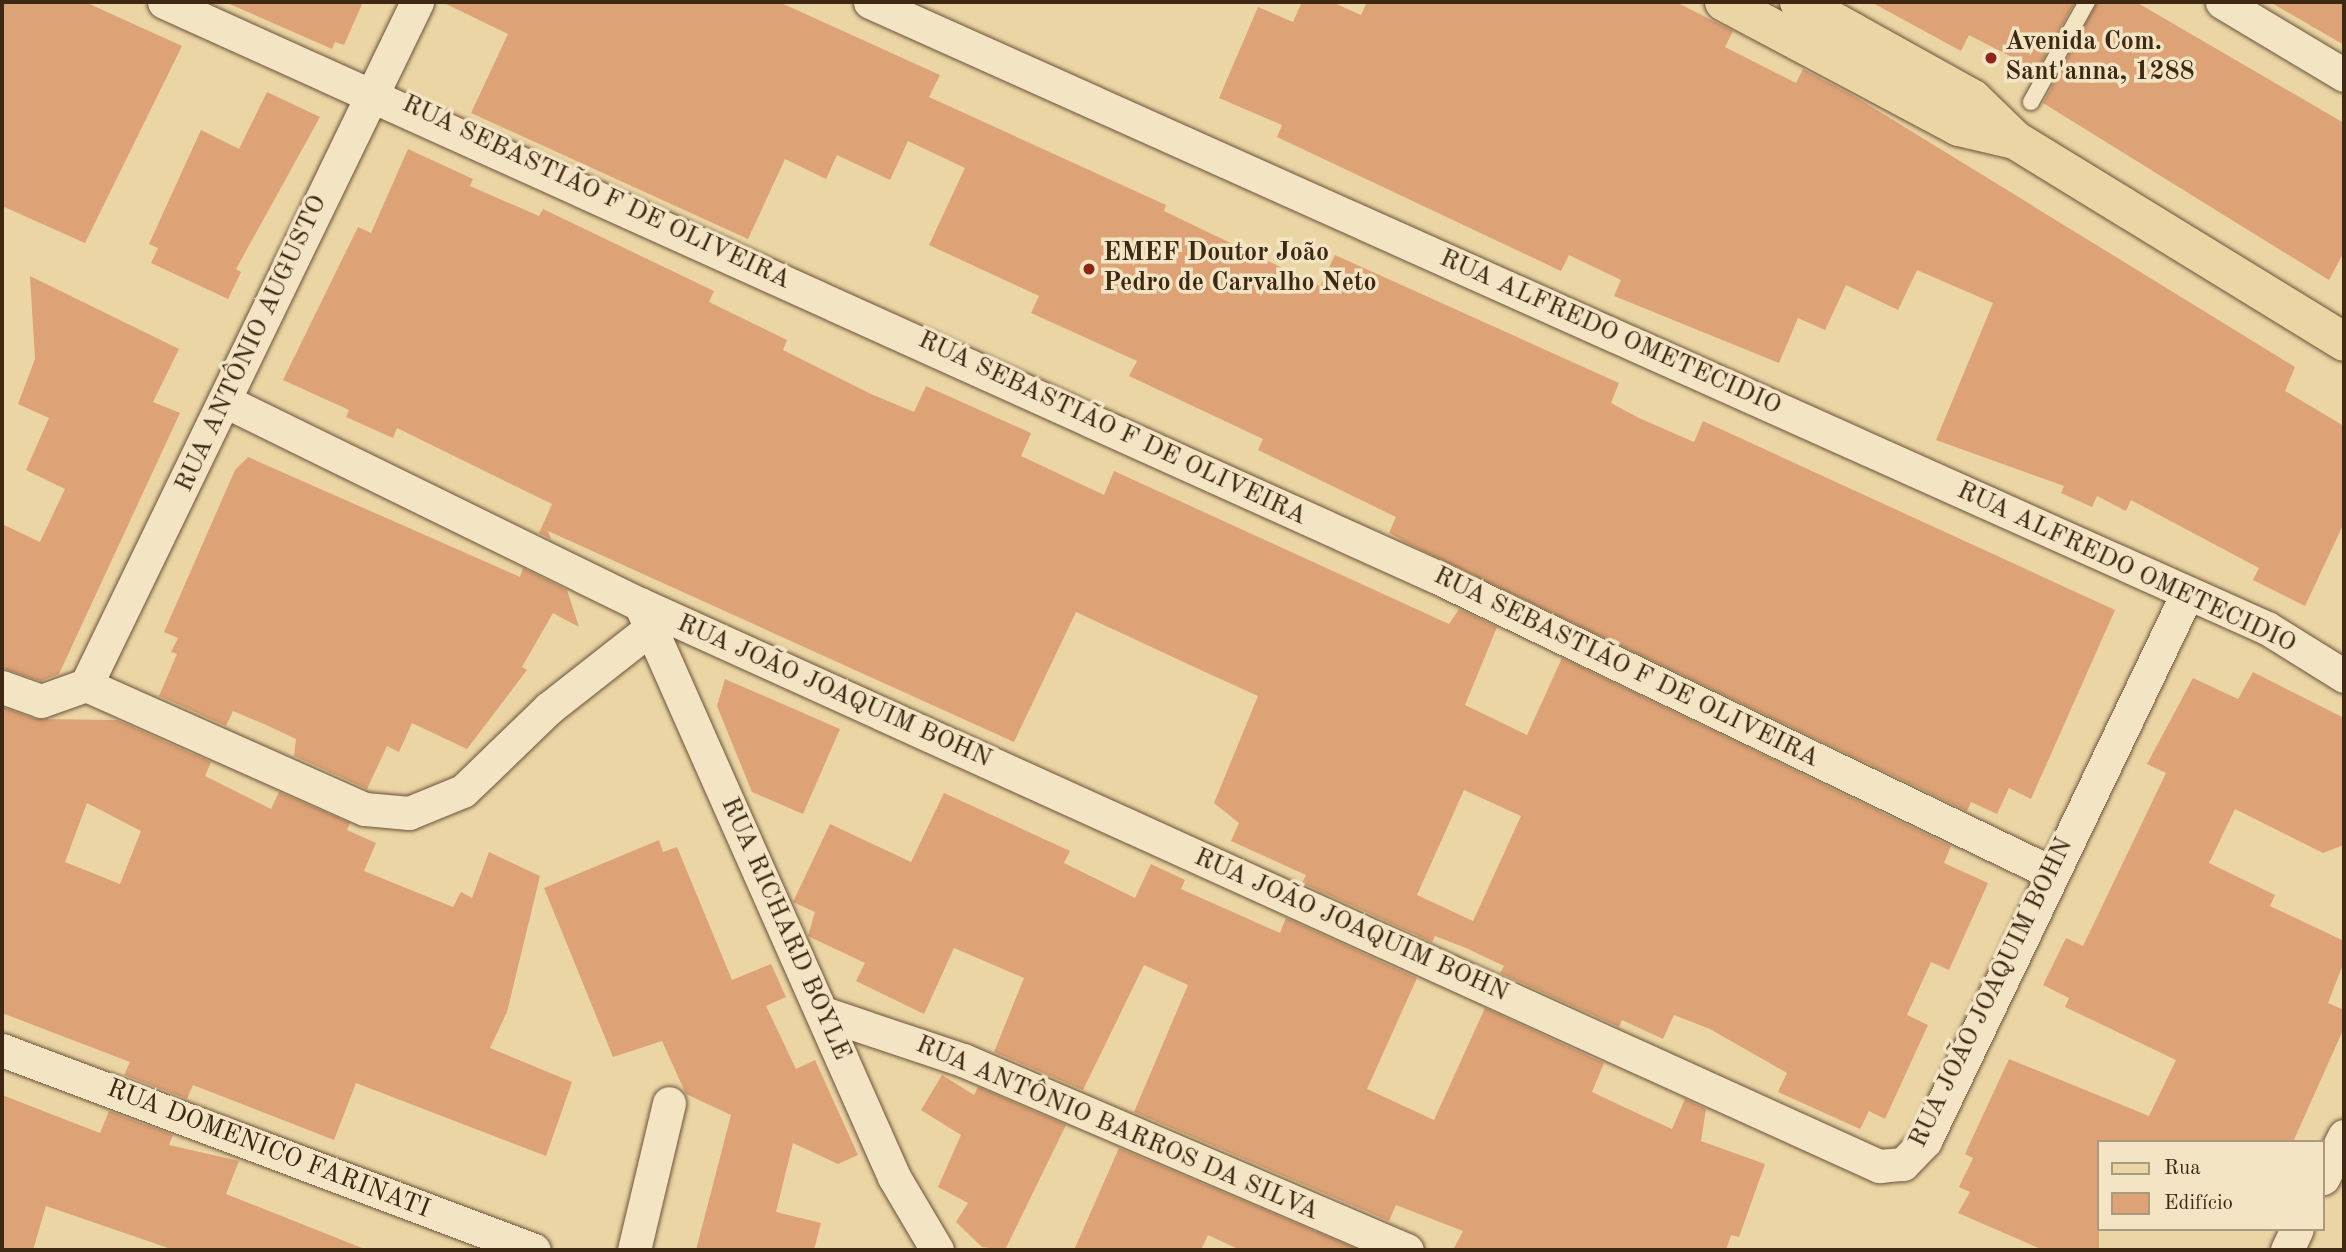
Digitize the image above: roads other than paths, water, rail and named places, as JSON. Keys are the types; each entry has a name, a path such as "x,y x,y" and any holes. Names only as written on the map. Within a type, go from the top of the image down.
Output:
{"main road":[{"path":"1724,2 1959,128 2015,140"},
{"path":"1799,2 1973,99 2015,140 2344,342"}],"street":[{"name":"RUA SEBASTIÃO F DE OLIVEIRA","path":"164,2 370,90 1437,577 2052,873"},
{"name":"RUA ANTÔNIO AUGUSTO","path":"86,685 226,402 370,90 418,2"},
{"name":"RUA ALFREDO OMETECIDIO","path":"870,2 2186,596 2267,628 2344,676"},
{"path":"2222,2 2344,75"},
{"name":"RUA JOÃO JOAQUIM BOHN","path":"226,402 646,616 1879,1166 1903,1164 1925,1141 2186,596"},
{"path":"2,687 41,701 86,685 365,809 409,813 463,791 646,616"},
{"name":"RUA RICHARD BOYLE","path":"646,616 894,1177 937,1250"},
{"name":"RUA ANTÔNIO BARROS DA SILVA","path":"823,1013 963,1060 1407,1250"},
{"name":"RUA DOMENICO FARINATI","path":"2,1050 534,1250"},
{"path":"634,1250 669,1103"},
{"path":"2325,1174 2344,1136"},
{"path":"2287,1250 2296,1231"}],"lane":[{"path":"2031,102 2087,2"}],"place":[{"name":"Avenida Com. Sant'anna, 1288","path":"1991,58"},
{"name":"EMEF Doutor João Pedro de Carvalho Neto","path":"1089,269"}]}
